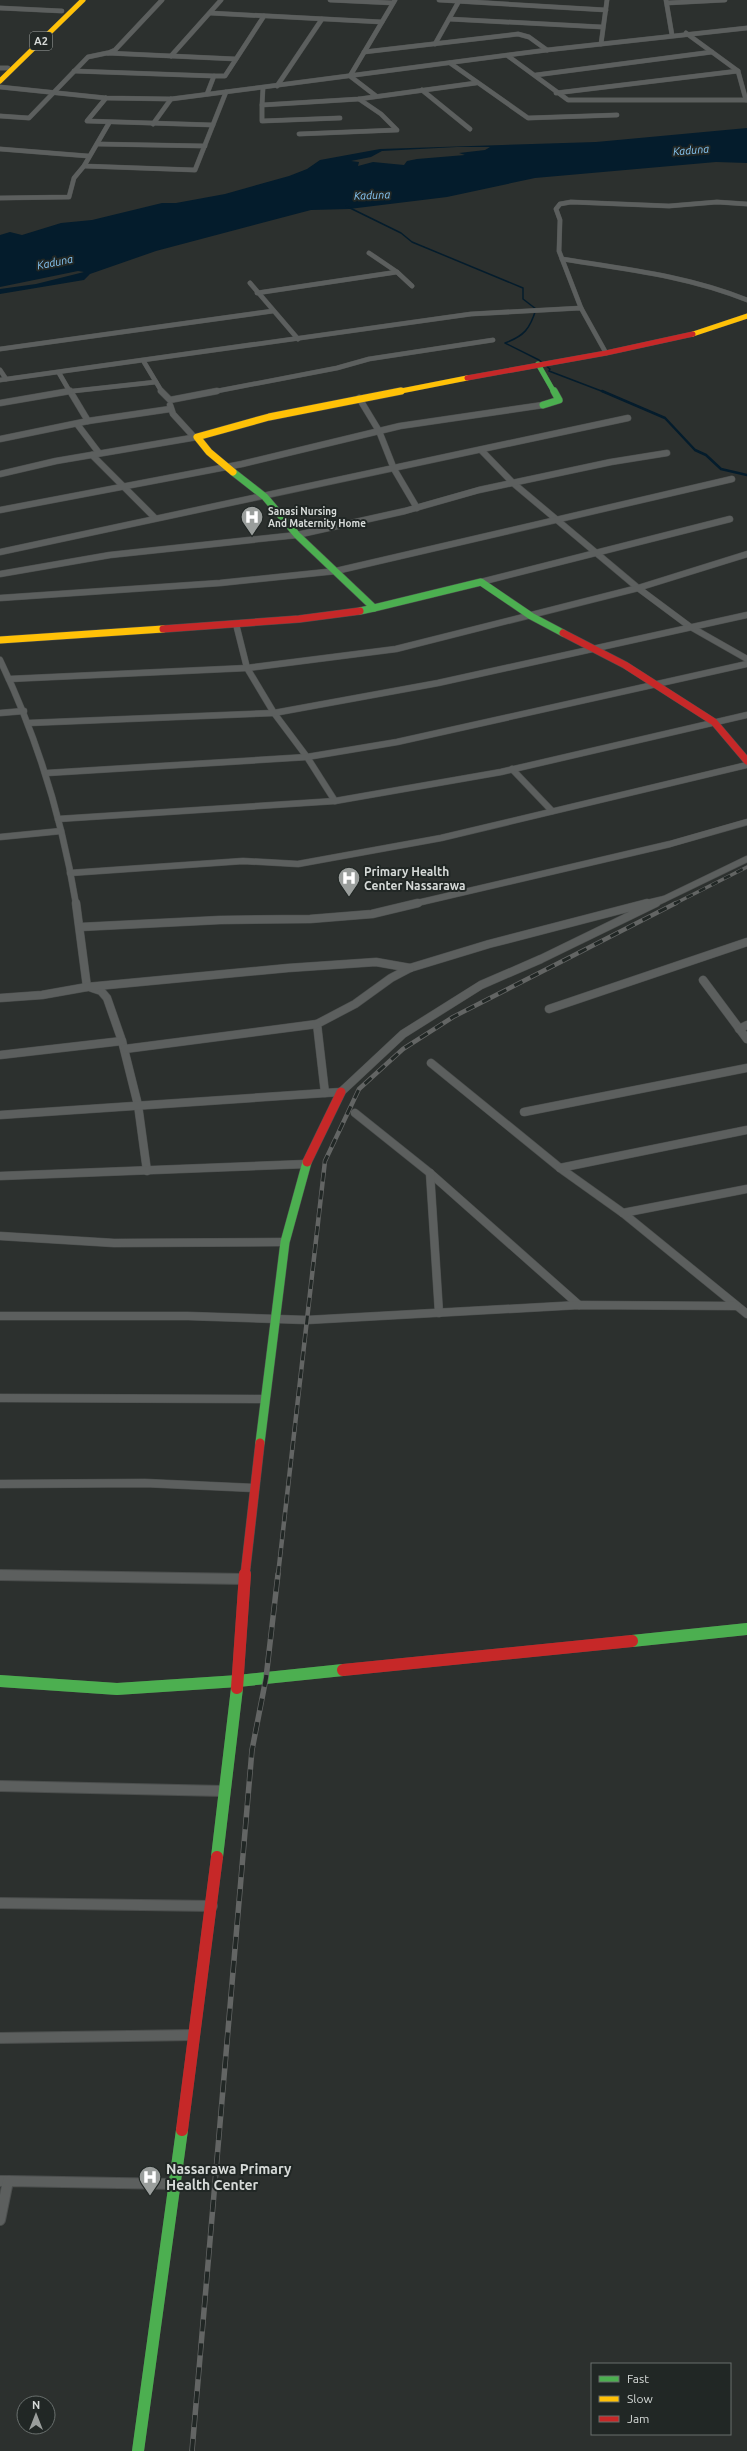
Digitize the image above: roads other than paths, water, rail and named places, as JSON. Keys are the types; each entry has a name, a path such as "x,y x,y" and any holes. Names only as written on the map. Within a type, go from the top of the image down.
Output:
{"main road":[{"name":"A2","path":"0,75 4,68 75,0"},
{"name":"A2","path":"0,81 83,0"},
{"path":"374,608 297,535 265,497 209,452 196,437 269,417 359,398 538,364 606,353 708,330 747,316"},
{"path":"538,364 559,400 543,405"},
{"path":"0,640 236,624 338,615 374,608 481,582 531,616 657,684 714,722 725,733 747,761"},
{"path":"138,2451 193,2035 212,1906 223,1791 238,1681 244,1579 254,1488 285,1242 306,1164 341,1092"},
{"path":"0,1681 117,1689 238,1681 747,1630"}],"street":[{"path":"0,116 29,118 88,57 115,50 162,0"},
{"path":"171,56 221,0"},
{"path":"330,0 394,2 350,76"},
{"path":"439,0 606,10"},
{"path":"601,44 602,27 607,0"},
{"path":"672,35 666,2 725,0"},
{"path":"435,44 459,1"},
{"path":"0,8 18,6 62,11"},
{"path":"210,13 382,22"},
{"path":"74,71 225,76 264,16"},
{"path":"277,86 322,19"},
{"path":"449,19 602,27"},
{"path":"0,87 106,98 171,99 547,50 686,33 747,28"},
{"path":"739,29 747,35"},
{"path":"508,56 536,76 556,93 568,100 746,100 738,71 686,33"},
{"path":"364,52 518,34 529,37 547,50"},
{"path":"536,76 712,52"},
{"path":"107,53 236,59"},
{"path":"450,63 528,118 616,115"},
{"path":"556,93 738,71"},
{"path":"207,94 214,76"},
{"path":"350,76 376,96"},
{"path":"262,105 359,98 476,82"},
{"path":"263,88 262,121 340,118"},
{"path":"422,90 470,129"},
{"path":"84,166 195,170 226,92"},
{"path":"106,98 87,121 109,123 213,125"},
{"path":"300,134 397,130 381,114 359,98"},
{"path":"152,124 171,99"},
{"path":"0,198 69,197 74,178 84,166 88,156 109,123"},
{"path":"97,144 204,146"},
{"path":"0,149 88,156"},
{"path":"606,353 581,308 559,251 560,220 556,209 560,204 571,202 669,206 717,202 747,204"},
{"path":"369,253 397,272 412,286"},
{"path":"562,259 697,283 747,300"},
{"path":"257,293 397,272"},
{"path":"250,283 298,339"},
{"path":"0,370 3,380 144,362 471,314 581,308"},
{"path":"0,349 273,311"},
{"path":"144,362 164,396 170,400 337,368 369,359 493,340"},
{"path":"59,373 88,421"},
{"path":"0,403 70,391 156,382"},
{"path":"359,398 379,432 394,469 417,508"},
{"path":"170,400 170,409 184,427 196,437"},
{"path":"0,510 227,465 242,464 379,432 543,405"},
{"path":"0,439 88,421 170,409"},
{"path":"0,552 58,541 155,518 265,497 628,418"},
{"path":"76,424 99,454"},
{"path":"0,474 92,455 196,437"},
{"path":"481,450 513,482 638,588 689,626 747,659"},
{"path":"0,574 110,556 297,535 417,508 513,482 667,453"},
{"path":"92,455 155,518"},
{"path":"0,598 220,583 336,571 556,518 732,479"},
{"path":"481,582 730,519"},
{"path":"9,679 247,668 396,649 638,588 747,554"},
{"path":"28,723 274,713 438,682 689,626 747,615"},
{"path":"236,624 247,668 274,713 307,757 335,801"},
{"path":"0,660 24,711 47,773 70,873 80,927 87,987"},
{"path":"47,773 307,757 397,742 747,664"},
{"path":"0,712 24,711"},
{"path":"58,819 335,801 512,769 747,715"},
{"path":"70,873 243,861 298,864 441,838 747,765"},
{"path":"512,769 552,811"},
{"path":"80,927 220,920 310,919 372,914 670,844 747,822"},
{"path":"0,837 61,831"},
{"path":"0,1115 341,1092 403,1034 481,985 541,959 747,859"},
{"path":"738,863 745,868"},
{"path":"0,1055 124,1045 317,1024 355,1004 391,978 410,968 490,944 664,899"},
{"path":"549,1009 747,942"},
{"path":"0,998 42,995 87,987 376,962 410,968"},
{"path":"703,980 747,1039"},
{"path":"87,987 101,991 108,998 124,1045 138,1105 147,1171"},
{"path":"317,1024 325,1093"},
{"path":"739,1029 747,1025"},
{"path":"431,1063 560,1168 623,1213 747,1314"},
{"path":"524,1112 747,1068"},
{"path":"355,1113 430,1173 579,1305"},
{"path":"560,1168 747,1130"},
{"path":"0,1176 306,1164"},
{"path":"430,1173 439,1313"},
{"path":"623,1213 747,1189"},
{"path":"0,1236 114,1242 285,1242"},
{"path":"0,1316 157,1316 307,1320 579,1305 736,1306"},
{"path":"0,1398 265,1399"},
{"path":"0,1484 145,1484 254,1488"},
{"path":"0,1575 244,1579"},
{"path":"0,1786 223,1791"},
{"path":"0,1903 212,1906"},
{"path":"0,2038 193,2035"},
{"path":"0,2220 4,2181 173,2184"}],"water":[{"name":"Kaduna","path":"747,128 747,163 716,162 535,178 447,197 349,209 311,210 156,251 90,274 84,280 0,294 0,289 36,284 84,272 78,271 0,287 0,235 10,232 22,235 61,223 92,220 162,203 176,203 225,194 289,176 307,169 320,160 380,149 596,142","holes":["457,147 490,147 485,150 459,153 465,155 407,161 404,165 373,162 358,166 359,162 351,161 371,157 382,151"]}],"waterway":[{"path":"346,206 401,233 412,242 523,288 523,299 536,309 529,327 517,338 505,343 539,360 550,369 549,371 604,392"},
{"path":"602,391 665,418 695,450 706,455 721,469 747,475"}],"railway":[{"path":"674,904 747,867"},
{"path":"278,1575 325,1161 359,1089 403,1049 453,1017 676,903"},
{"path":"192,2451 252,1750 266,1678 278,1574"}],"place":[{"name":"Sanasi Nursing And Maternity Home","path":"252,536"},
{"name":"Primary Health Center Nassarawa","path":"349,898"},
{"name":"Nassarawa Primary Health Center","path":"150,2196"}]}
